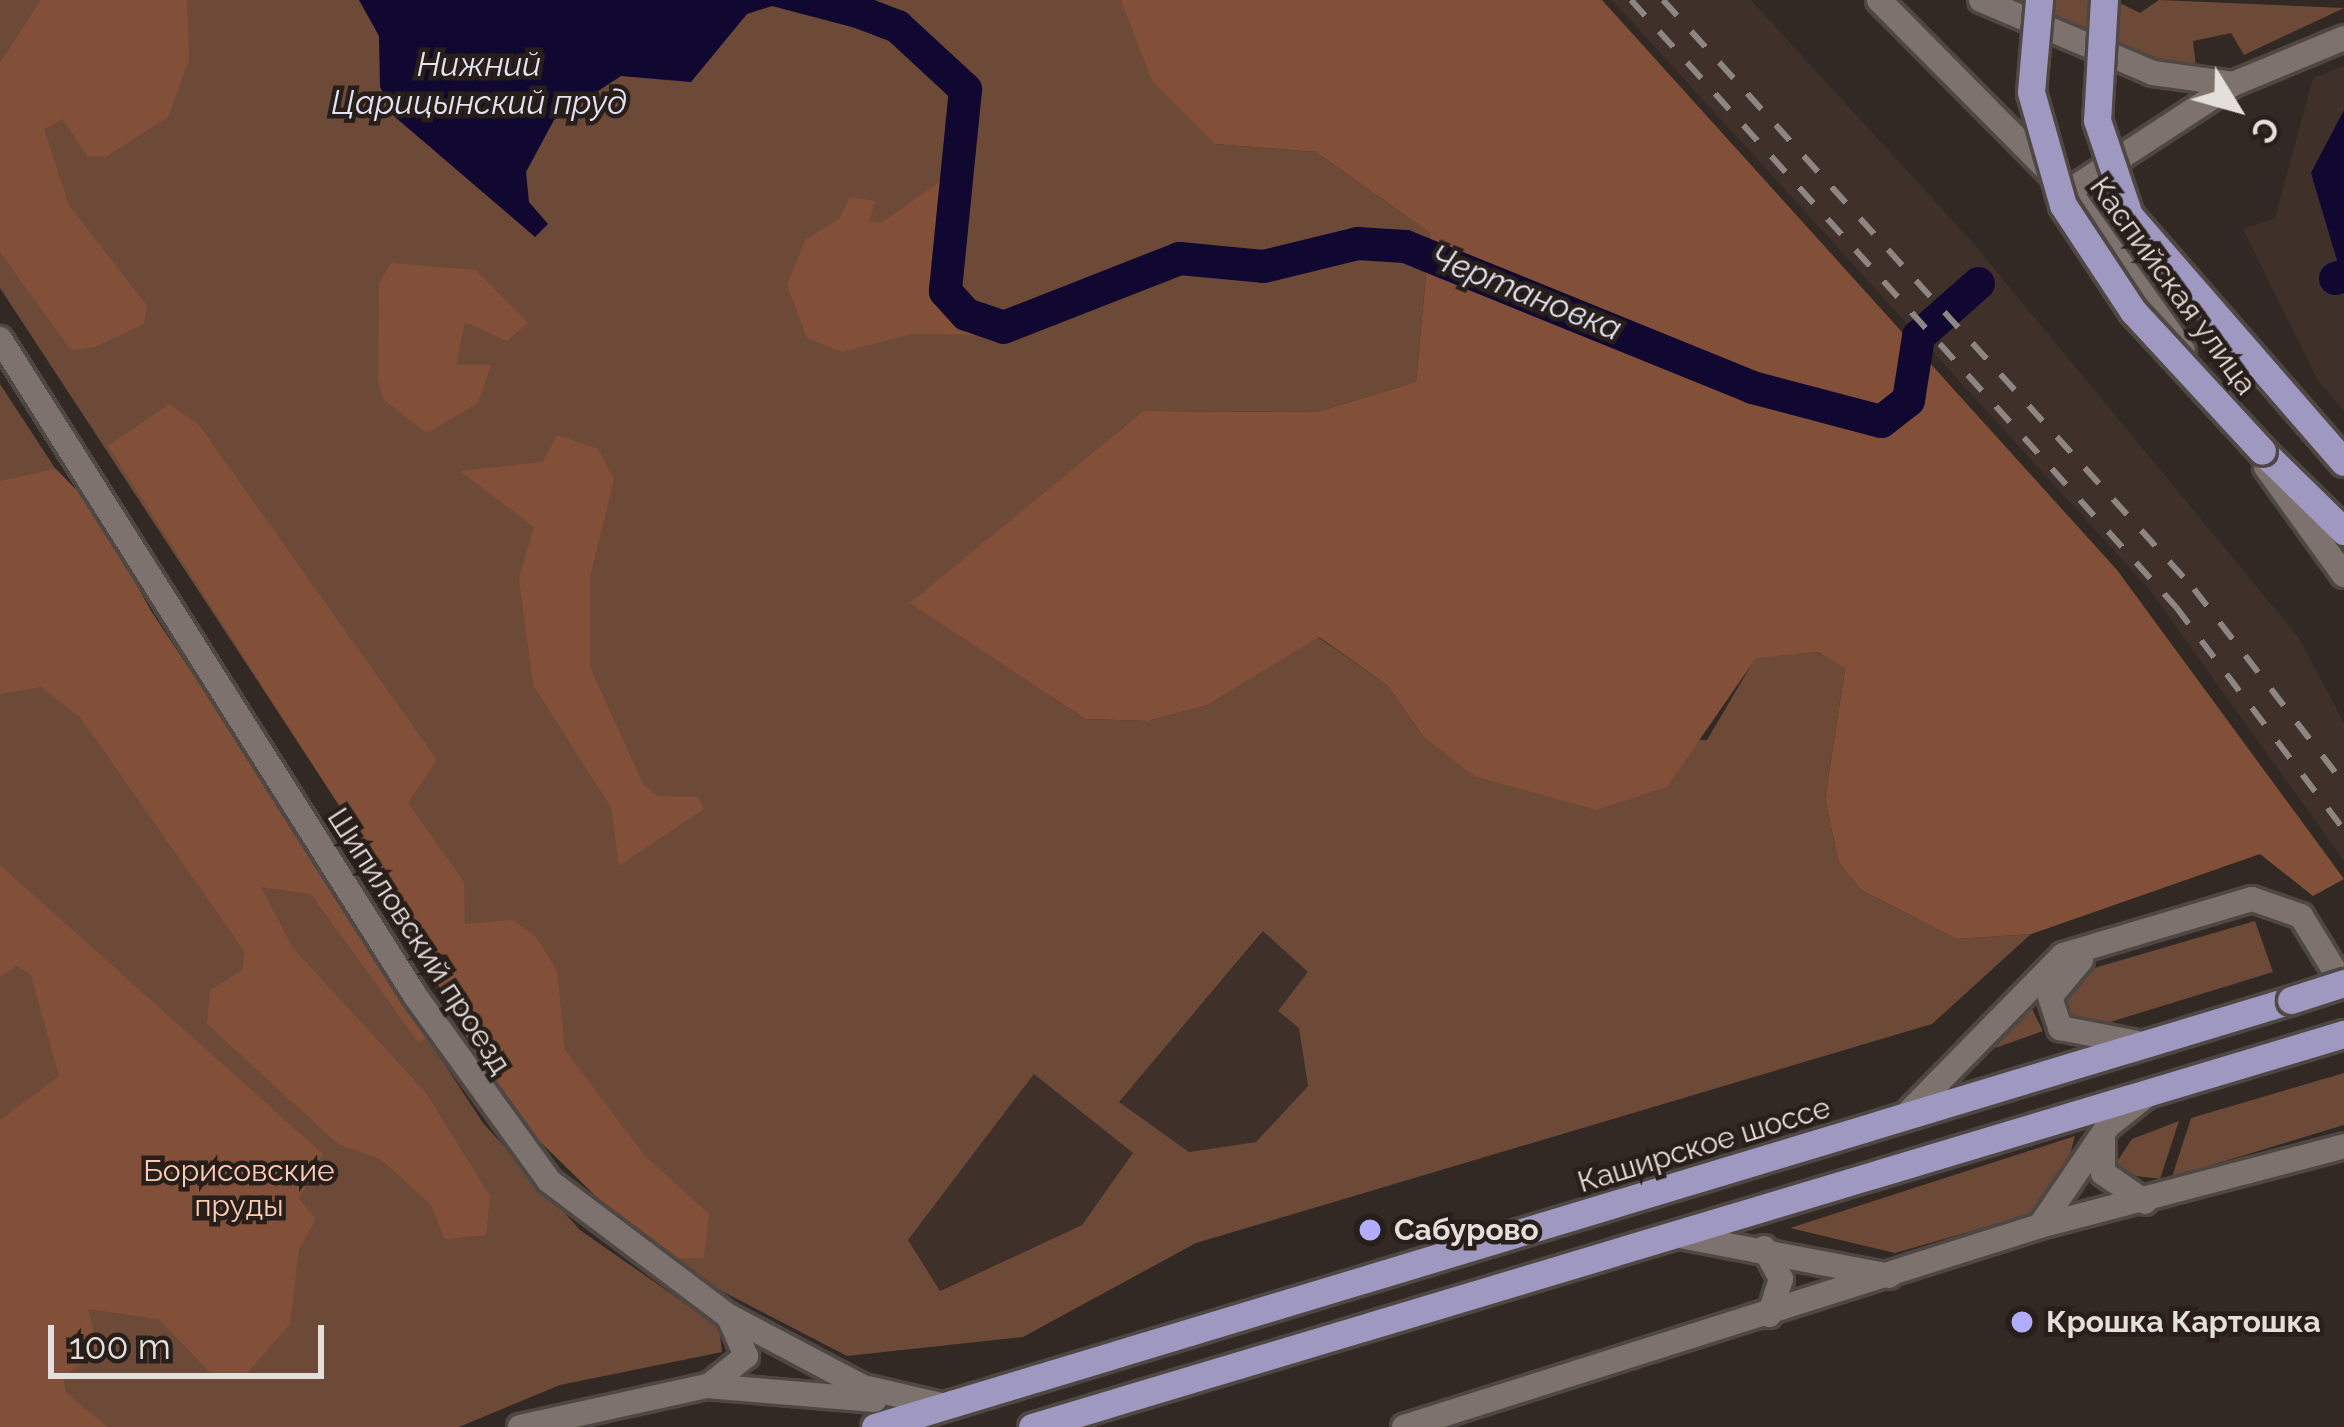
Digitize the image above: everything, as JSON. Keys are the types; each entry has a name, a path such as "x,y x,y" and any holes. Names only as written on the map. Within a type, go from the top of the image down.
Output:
{"main road":[{"name":"Каспийская улица","path":"1879,0 2069,191 2344,575"},
{"path":"1981,0 2153,74 2233,83"},
{"path":"2039,0 2035,119 2078,233 2163,345 2344,531"},
{"path":"2104,0 2097,120 2129,214 2344,463"},
{"path":"2069,191 2233,83 2344,38"},
{"name":"Шипиловский проезд","path":"0,339 501,1120 581,1215 727,1315 906,1403 943,1405"},
{"path":"1900,1120 2042,971 2097,947 2252,898 2281,901 2344,985"},
{"path":"2097,947 2050,997 2060,1028 2151,1044"},
{"name":"Каширское шоссе","path":"875,1427 2344,985"},
{"path":"1032,1427 2330,1039"},
{"path":"2040,1226 2108,1126 2153,1090"},
{"path":"2108,1126 2103,1173 2145,1202"},
{"path":"1404,1427 1891,1277 2040,1226 2344,1146"},
{"path":"1680,1236 1764,1248 1891,1277"},
{"path":"1764,1248 1781,1279 1769,1315"},
{"path":"707,1386 746,1356 727,1315"},
{"path":"520,1427 707,1386 906,1403"}],"shaded area":[{"path":"1612,0 1751,0 1973,243 2299,638 2344,723 2344,861 2149,589"},
{"path":"2344,66 2344,411 2317,379 2243,229 2275,218 2313,78"},
{"path":"1264,931 1308,972 1300,1028 1308,1086 1256,1142 1189,1152 1118,1103"},
{"path":"1035,1073 1134,1154 1082,1225 939,1291 908,1240"}],"green space":[{"path":"0,0 1240,0 1215,144 1316,152 1430,233 1416,382 1317,412 1143,411 911,603 1085,719 1148,721 1208,705 1318,637 1387,685 1423,736 1707,740 1756,657 1818,652 1845,669 1825,799 1839,863 1861,890 1957,939 2031,934 1932,1024 1196,1243 1023,1337 847,1356 660,1259 505,1107 348,819 0,288","holes":["1263,931 1308,972 1278,1011 1299,1028 1308,1086 1256,1142 1189,1152 1119,1102","1034,1074 1133,1153 1082,1225 940,1291 908,1240"]},
{"path":"41,0 187,0 189,60 168,117 106,157 88,157 63,119 44,129 69,205 147,306 144,324 95,347 71,350 0,252 0,63"},
{"path":"1121,0 1602,0 2117,570 2344,879 2313,896 2260,854 2031,934 1957,939 1861,890 1839,863 1825,799 1845,669 1818,652 1756,658 1667,787 1596,810 1474,776 1423,736 1387,685 1319,637 1208,705 1148,721 1085,719 910,603 1143,411 1317,412 1416,382 1430,233 1316,152 1215,144 1152,81"},
{"path":"2003,0 2114,0 2140,13 2159,0 2344,8 2244,55 2231,33 2193,41 2196,67 2169,69"},
{"path":"948,176 960,182 945,291 986,321 973,335 912,334 842,352 807,338 787,285 805,240 839,219 850,197 875,201 869,221 881,223"},
{"path":"391,263 476,270 528,323 507,341 465,322 456,365 491,365 478,403 427,433 384,400 378,380 379,283"},
{"name":"Борисовские пруды","path":"0,384 483,1123 580,1230 719,1327 722,1352 560,1385 459,1427 0,1427"},
{"path":"169,404 199,425 437,760 408,803 464,882 465,924 513,920 536,937 557,971 565,1050 645,1156 709,1214 704,1258 660,1259 505,1107 348,819 108,446"},
{"path":"557,435 598,449 614,479 590,577 590,667 643,784 658,796 698,797 704,809 619,866 611,807 533,685 519,578 534,527 460,471 542,462"},
{"path":"56,469 96,510 151,611 433,1035 418,1042 311,894 261,887 293,948 426,1093 490,1196 486,1235 445,1239 431,1205 382,1160 338,1144 207,1024 210,990 242,970 245,952 80,717 41,687 0,694 0,481"},
{"path":"0,865 323,1154 299,1199 316,1219 299,1249 290,1324 242,1379 210,1372 158,1319 88,1309 99,1353 63,1376 66,1393 108,1427 0,1427 0,1120 59,1076 31,975 17,966 0,977"},
{"path":"2255,921 2273,972 2097,1026 2065,1013 2063,997 2084,971"},
{"path":"2028,1001 2043,1031 1995,1048"},
{"path":"2344,1073 2344,1125 2172,1177 2191,1118"},
{"path":"2179,1121 2160,1179 2121,1174 2116,1163 2132,1139"},
{"path":"2075,1136 2060,1193 2038,1212 1895,1253 1790,1228"}],"water":[{"name":"Нижний Царицынский пруд","path":"359,0 867,0 924,46 772,6 747,14 691,82 621,76 554,120 526,172 529,202 548,224 535,237 395,117 380,87 379,36"},
{"path":"2344,110 2344,284 2311,173"}],"waterway":[{"name":"Чертановка","path":"829,0 897,26 965,89 945,291 966,314 1003,327 1179,258 1263,266 1357,243 1405,246 1752,387 1881,421 1908,400 1918,336 1978,283"},
{"name":"Чертановка","path":"2335,278 2344,275"}],"railway":[{"path":"1631,0 2176,607 2344,830"},
{"path":"1663,0 2194,589 2344,784"}],"place":[{"name":"Сабурово","path":"1370,1230"},
{"name":"Крошка Картошка","path":"2022,1322"}]}
